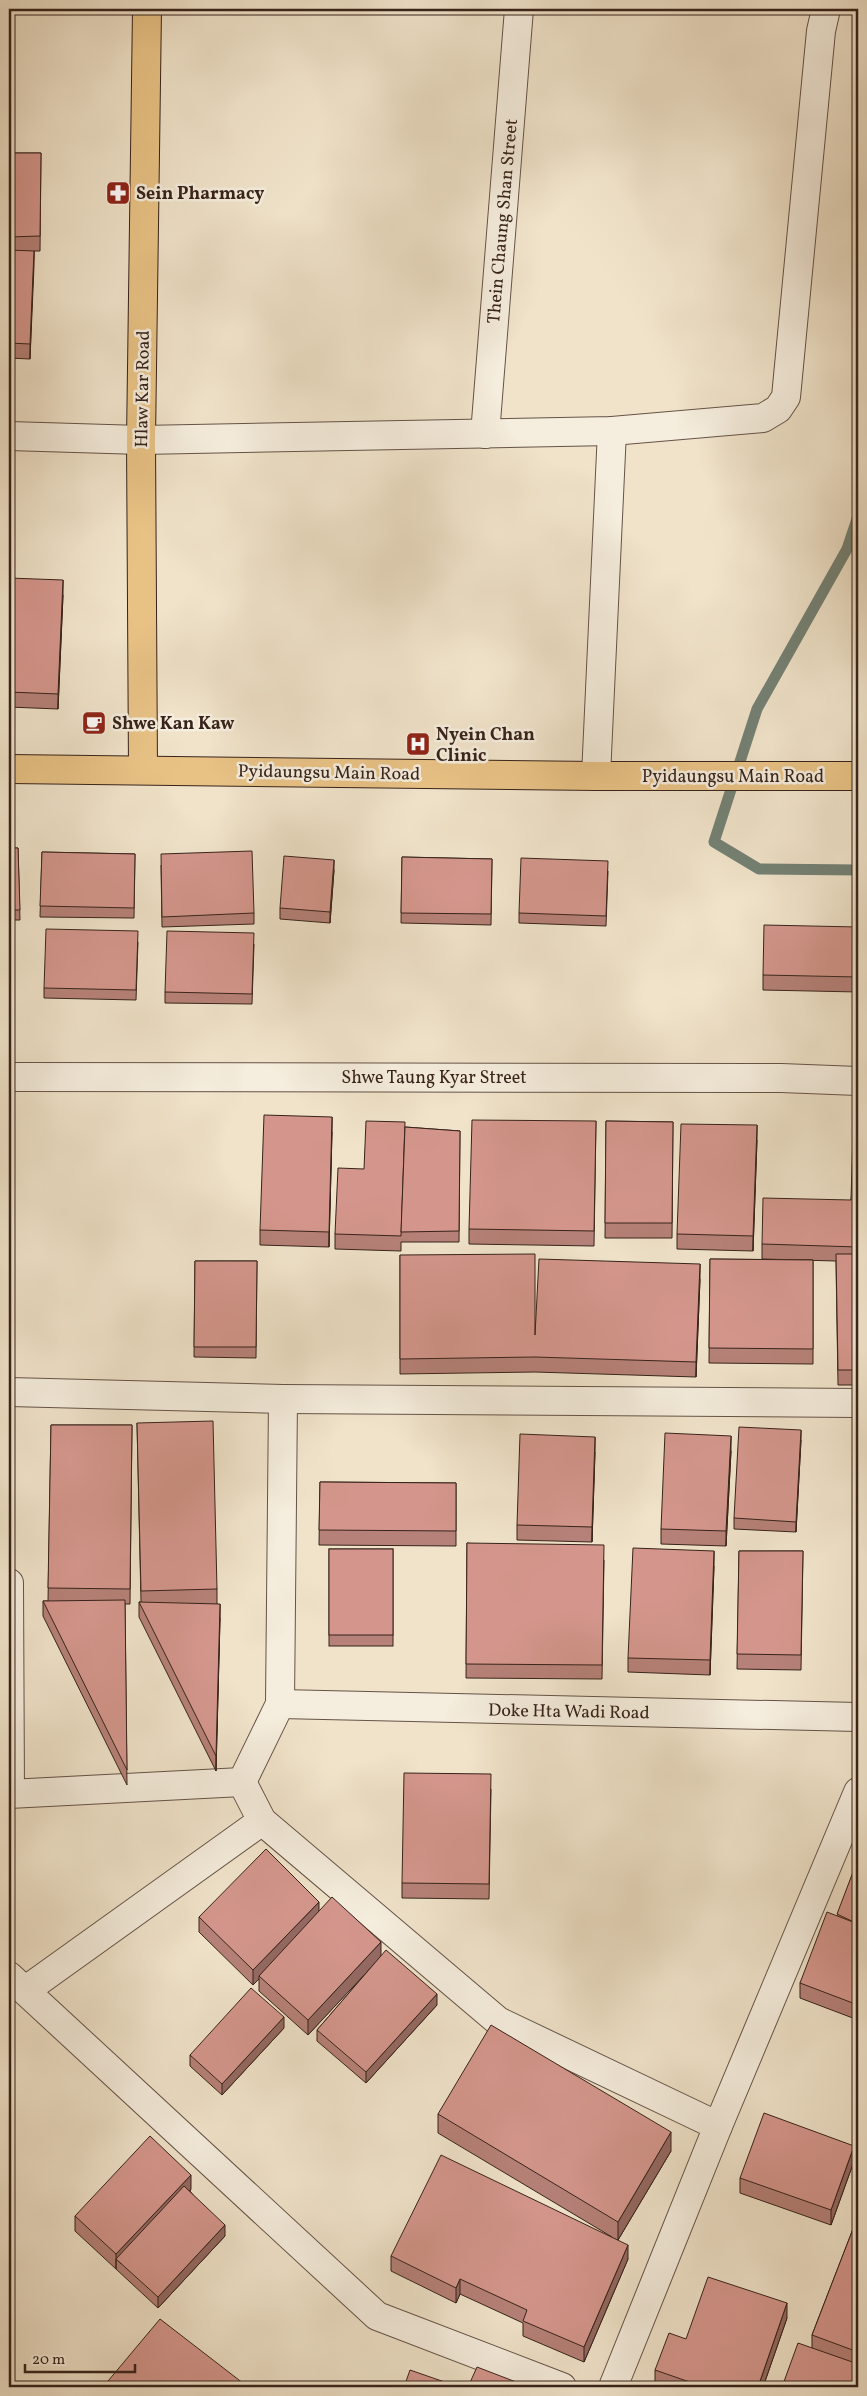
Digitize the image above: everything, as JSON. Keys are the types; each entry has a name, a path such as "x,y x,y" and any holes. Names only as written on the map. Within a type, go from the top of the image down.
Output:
{"main road":[{"name":"Hlaw Kar Road","path":"143,770 141,440 147,9"},
{"name":"Pyidaungsu Main Road","path":"9,769 596,776 858,776"}],"street":[{"name":"Thein Chaung Shan Street","path":"485,434 519,9"},
{"path":"9,436 141,440 612,431 763,418 778,409 786,397 821,31 826,9"},
{"path":"596,776 612,431"},
{"name":"Shwe Taung Kyar Street","path":"9,1077 782,1078 858,1081"},
{"path":"9,1392 283,1399 858,1403"},
{"path":"242,1782 280,1704 283,1399"},
{"path":"9,1584 10,1794 242,1782"},
{"name":"Doke Hta Wadi Road","path":"280,1704 858,1717"},
{"path":"242,1782 262,1821 498,2021 718,2126"},
{"path":"613,2387 718,2126 858,1792"},
{"path":"262,1821 17,1983 377,2316 562,2387"}],"building":[{"path":"9,153 41,153 40,236 9,237"},
{"path":"9,250 34,251 30,344 9,343"},
{"path":"9,578 63,580 58,694 9,692"},
{"path":"9,848 18,848 20,910 9,910"},
{"path":"252,851 254,913 162,917 161,854"},
{"path":"42,852 135,854 134,908 40,906"},
{"path":"284,856 334,860 330,912 280,908"},
{"path":"402,857 492,859 491,914 401,913"},
{"path":"521,858 608,861 606,916 519,913"},
{"path":"764,925 858,927 858,977 763,975"},
{"path":"46,929 138,931 136,990 44,988"},
{"path":"9,930 14,930 12,988 9,988"},
{"path":"167,931 254,933 252,994 165,992"},
{"path":"264,1115 332,1117 329,1232 260,1230"},
{"path":"472,1120 596,1121 594,1231 469,1229"},
{"path":"366,1121 405,1122 401,1236 335,1234 338,1168 364,1169"},
{"path":"606,1121 673,1122 672,1223 605,1223"},
{"path":"681,1124 757,1125 753,1236 677,1234"},
{"path":"405,1127 460,1131 459,1231 401,1232"},
{"path":"853,1131 858,1131 858,1247 762,1244 763,1198 851,1200"},
{"path":"535,1254 535,1335 539,1259 700,1264 696,1362 535,1357 400,1359 400,1255"},
{"path":"836,1254 858,1254 858,1370 838,1370"},
{"path":"710,1259 813,1260 813,1349 709,1348"},
{"path":"195,1261 257,1261 256,1347 194,1347"},
{"path":"213,1421 217,1589 141,1591 137,1423"},
{"path":"51,1425 132,1425 130,1589 48,1588"},
{"path":"739,1427 801,1430 796,1522 734,1518"},
{"path":"665,1433 731,1436 726,1531 661,1529"},
{"path":"520,1434 595,1437 592,1527 517,1525"},
{"path":"320,1482 456,1483 456,1531 319,1530"},
{"path":"467,1543 604,1545 602,1665 466,1664"},
{"path":"633,1548 714,1551 710,1660 628,1658"},
{"path":"329,1549 393,1549 393,1635 329,1635"},
{"path":"739,1551 803,1551 801,1655 737,1654"},
{"path":"125,1600 127,1770 43,1601"},
{"path":"139,1602 220,1604 216,1756"},
{"path":"404,1773 491,1774 489,1884 402,1883"},
{"path":"266,1849 319,1902 253,1970 199,1917"},
{"path":"858,1859 858,1924 837,1914"},
{"path":"332,1897 381,1942 308,2020 259,1976"},
{"path":"827,1912 858,1924 858,2005 800,1983"},
{"path":"386,1950 437,1994 366,2072 317,2030"},
{"path":"251,1988 284,2017 222,2084 190,2055"},
{"path":"491,2025 671,2132 618,2222 438,2114"},
{"path":"764,2113 854,2146 831,2210 740,2178"},
{"path":"150,2136 191,2175 116,2254 75,2216"},
{"path":"441,2155 628,2245 584,2347 523,2321 527,2310 460,2279 456,2288 391,2256"},
{"path":"184,2186 225,2225 158,2297 116,2259"},
{"path":"858,2187 858,2199 854,2198"},
{"path":"858,2216 858,2352 812,2335"},
{"path":"708,2277 787,2303 758,2387 704,2387 655,2370 669,2333 686,2339"},
{"path":"160,2319 248,2387 103,2387"},
{"path":"798,2343 858,2364 858,2387 782,2387"},
{"path":"477,2367 529,2387 468,2387"},
{"path":"410,2370 459,2387 404,2387"}],"waterway":[{"path":"858,516 847,549 757,709 714,842 759,869 858,870"}],"place":[{"name":"Sein Pharmacy","path":"118,193"},
{"name":"Shwe Kan Kaw","path":"94,723"},
{"name":"Nyein Chan Clinic","path":"418,744"}]}
